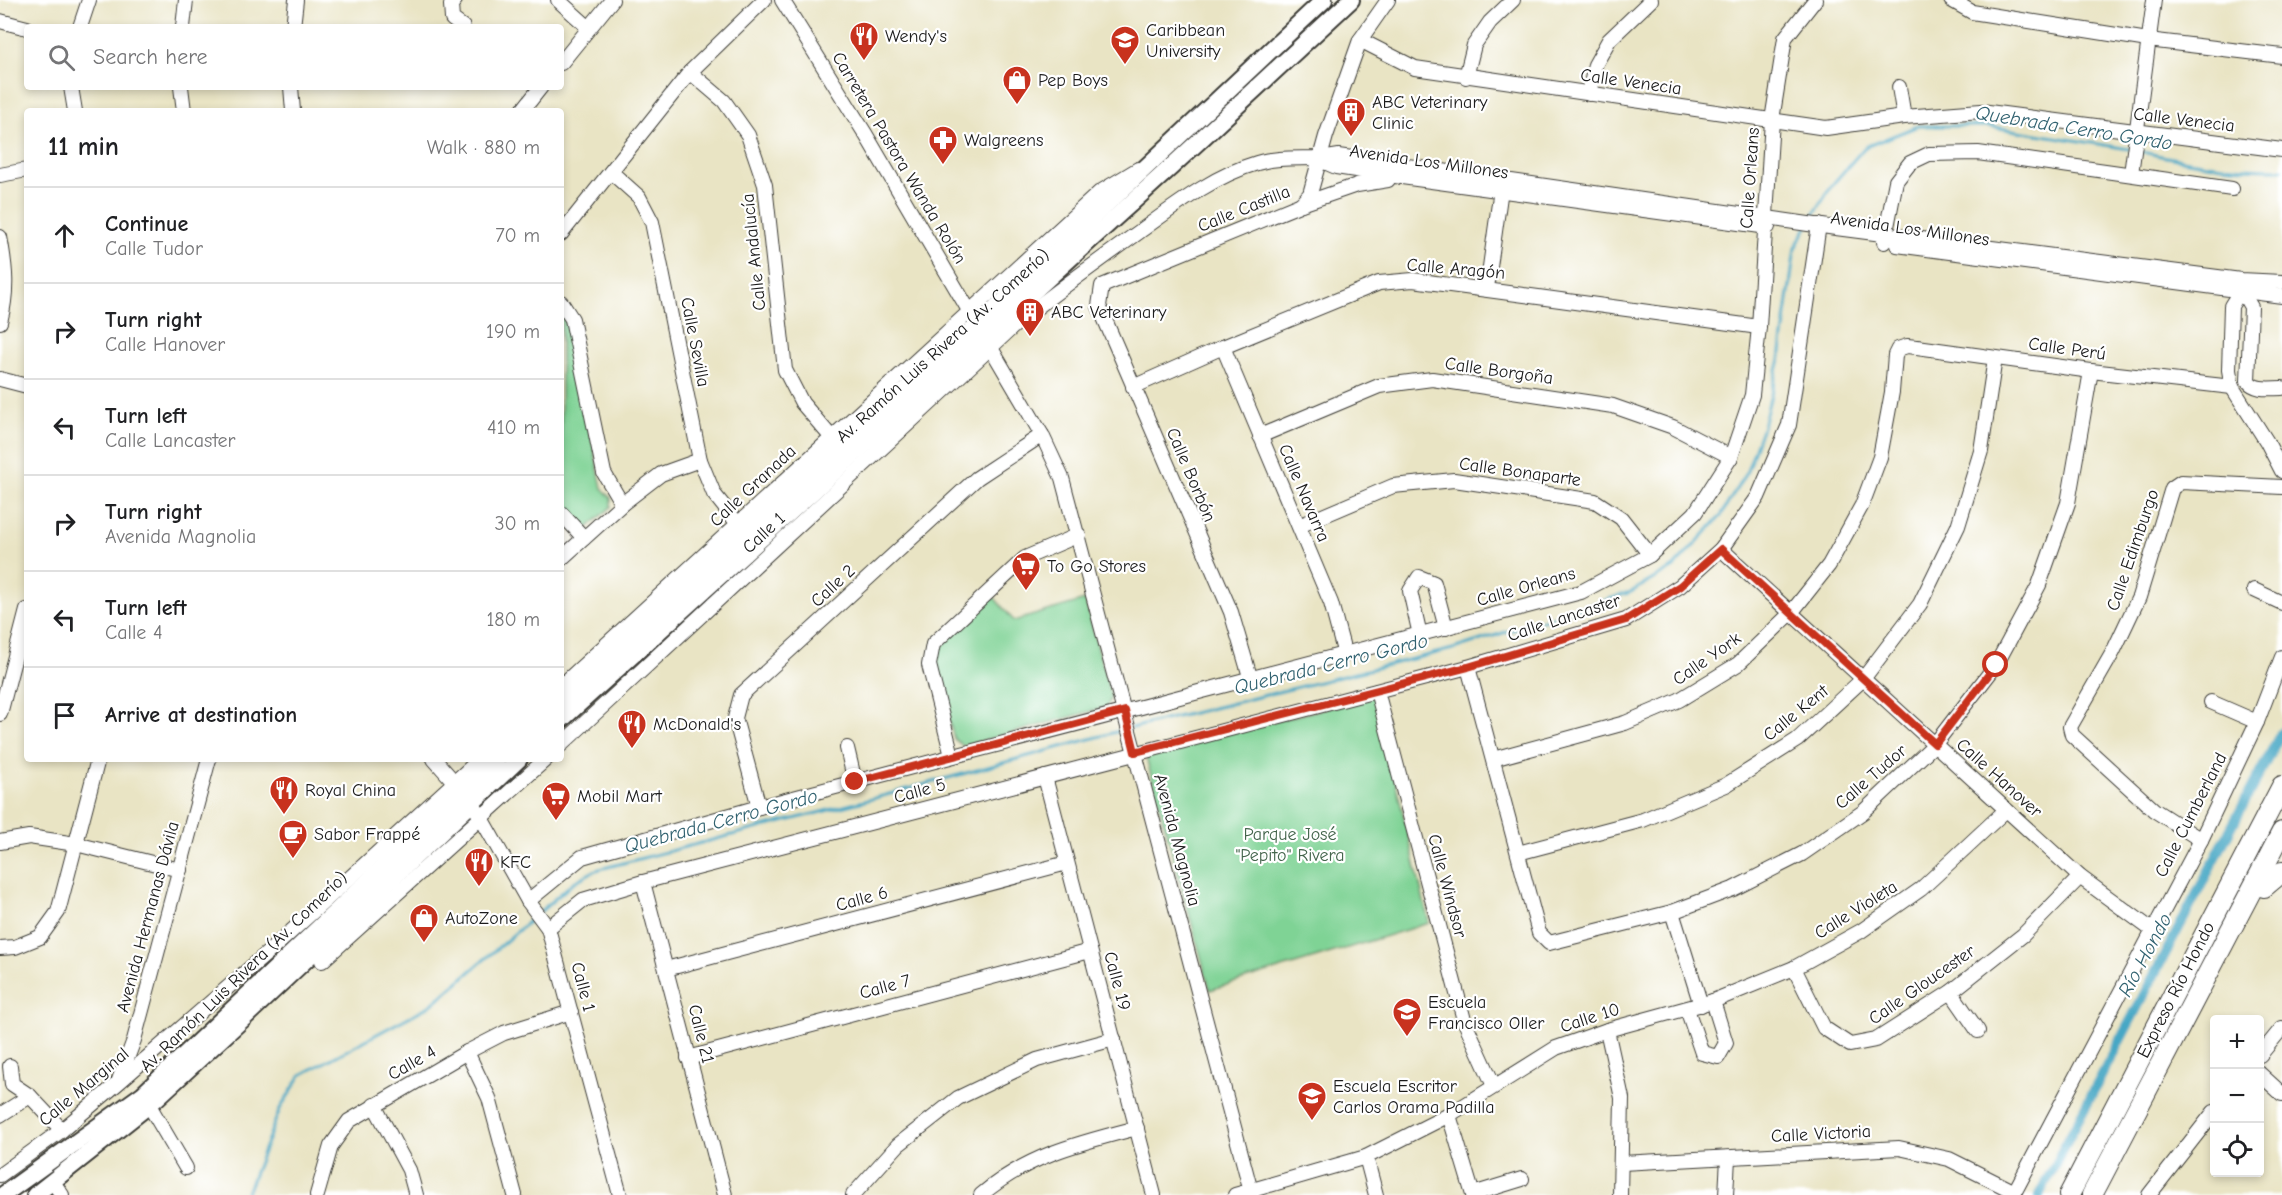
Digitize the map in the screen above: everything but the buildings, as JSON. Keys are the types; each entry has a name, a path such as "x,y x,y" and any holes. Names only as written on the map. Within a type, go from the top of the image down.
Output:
{"highway":[{"path":"2084,1195 2244,888 2274,813 2272,787 2282,767"},
{"name":"Expreso Río Hondo","path":"2069,1195 2274,813 2282,786"},
{"path":"2092,1195 2282,832"},
{"name":"Expreso Río Hondo","path":"2105,1195 2282,853"},
{"path":"2264,887 2282,872"}],"main road":[{"name":"Av. Ramón Luis Rivera (Av. Comerío)","path":"564,717 980,330 1152,160 1324,0"},
{"name":"Av. Ramón Luis Rivera (Av. Comerío)","path":"564,698 980,330 1172,166 1351,0"},
{"name":"Av. Ramón Luis Rivera (Av. Comerío)","path":"3,1195 143,1094 494,762"},
{"name":"Av. Ramón Luis Rivera (Av. Comerío)","path":"35,1195 57,1189 246,1016 463,791 514,762"}],"street":[{"path":"81,24 89,0"},
{"path":"183,24 186,0"},
{"path":"293,24 296,0"},
{"path":"455,0 451,5 452,19 459,24"},
{"path":"558,0 589,28"},
{"path":"564,59 612,0"},
{"path":"564,230 690,72 764,0"},
{"name":"Carretera Pastora Wanda Rolón","path":"782,0 866,135 980,330"},
{"path":"1299,205 1310,194 1326,136 1360,40 1388,0"},
{"path":"1466,77 1474,45 1490,22 1513,0"},
{"path":"1588,94 1595,65 1609,40 1652,0"},
{"path":"1951,0 1972,12 2148,40 2282,56"},
{"path":"2130,174 2154,0"},
{"name":"Calle Orleans","path":"1125,711 1251,680 1581,592 1650,555 1695,513 1731,457 1752,395 1759,327 1772,120 1785,38 1812,1"},
{"path":"0,21 24,27"},
{"name":"Calle Venecia","path":"1360,40 1415,68 1826,128 1904,117 1981,111 2282,150"},
{"name":"Calle Andalucía","path":"690,72 724,101 748,135 765,185 785,370 802,403 832,438"},
{"path":"1899,87 1904,117"},
{"path":"72,90 74,108"},
{"path":"181,90 184,108"},
{"path":"291,90 293,108"},
{"path":"524,108 539,90"},
{"path":"1885,239 1896,181 1910,163 1929,153 1978,153 2232,189"},
{"name":"Avenida Los Millones","path":"1320,160 1338,156 1502,186 2241,285 2282,296"},
{"path":"980,330 1015,325 1070,280 1211,183 1257,163 1274,160 1320,160"},
{"name":"Avenida Los Millones","path":"1320,160 1336,167 1402,177 1502,186"},
{"path":"0,175 24,171"},
{"name":"Calle Sevilla","path":"611,172 639,198 652,222 700,460 714,494 738,524"},
{"name":"Calle Castilla","path":"1102,286 1299,205 1357,185 1402,177"},
{"path":"1487,288 1502,186"},
{"name":"Calle Lancaster","path":"1135,752 1468,667 1626,620 1680,586 1721,549 1758,497 1789,425 1819,230"},
{"path":"0,237 6,299 0,322"},
{"name":"Calle Aragón","path":"1133,387 1379,283 1413,280 1487,288 1759,327"},
{"name":"Avenida Los Millones","path":"2241,285 2282,282"},
{"path":"2241,285 2251,307 2248,381 2253,386 2282,388"},
{"path":"2241,285 2231,306 2229,370 2232,387 2282,471"},
{"name":"Calle Borbón","path":"1102,286 1099,306 1231,612 1251,680"},
{"path":"564,307 572,320 604,473 622,504"},
{"name":"Avenida Magnolia","path":"980,330 1042,435 1062,478 1251,1193"},
{"name":"Calle Granada","path":"566,682 832,438 980,330"},
{"name":"Calle 1","path":"564,742 980,330"},
{"name":"Calle Perú","path":"1898,349 1917,346 2091,371 2232,387"},
{"name":"Calle Navarra","path":"1223,347 1331,603 1346,655"},
{"name":"Calle York","path":"1493,759 1625,723 1679,700 1738,664 1791,613 1829,565 1862,505 1880,457 1892,392 1895,355 1898,349"},
{"name":"Calle Kent","path":"1518,853 1643,820 1726,785 1797,740 1863,679 1920,604 1958,526 1981,451 1995,358"},
{"name":"Calle Tudor","path":"1518,853 1539,933 1549,943 1672,912 1733,889 1802,854 1863,812 1935,744 1996,665 2038,585 2068,503 2091,371"},
{"path":"0,379 24,385"},
{"name":"Calle Borgoña","path":"1260,436 1379,386 1432,380 1613,406 1674,426 1731,457"},
{"name":"Calle 2","path":"759,807 735,718 741,695 977,478 1042,435"},
{"path":"564,556 622,504 661,474 700,460"},
{"name":"Calle Bonaparte","path":"1299,526 1393,486 1454,480 1595,501 1621,518 1650,555"},
{"name":"Calle Edimburgo","path":"2200,840 2154,810 2072,735 2070,727 2113,652 2139,597 2172,488 2181,482 2282,487"},
{"path":"564,516 584,538"},
{"path":"952,756 929,665 933,644 1025,558 1078,536"},
{"name":"Calle Hanover","path":"1721,549 2080,877 2152,930"},
{"path":"1420,635 1410,591 1419,578 1434,583 1446,628"},
{"path":"2254,590 2282,603"},
{"path":"0,714 24,622"},
{"name":"Calle Cumberland","path":"2014,1193 2200,840 2257,722 2282,657"},
{"path":"1468,667 1518,853"},
{"name":"Calle Windsor","path":"1377,691 1464,1020 1494,1086"},
{"path":"2211,702 2257,722"},
{"path":"528,902 582,857 759,807 1125,711"},
{"path":"847,748 855,782"},
{"name":"Calle 5","path":"548,928 583,900 643,882 1135,752"},
{"path":"0,948 15,947 40,937 58,912 97,762"},
{"name":"Avenida Hermanas Dávila","path":"118,1083 134,1040 208,762"},
{"path":"437,762 463,791 478,762"},
{"path":"322,961 543,762"},
{"name":"Calle 19","path":"1045,777 1154,1195"},
{"name":"Calle 1","path":"463,791 482,818 528,902 548,928 620,1195"},
{"name":"Calle Marginal","path":"0,1175 62,1130 272,949 463,791"},
{"name":"Calle Violeta","path":"1700,1005 1794,968 1861,931 1921,889 2006,810"},
{"path":"0,842 29,837 76,844 180,870"},
{"name":"Calle 6","path":"666,969 1067,863"},
{"name":"Calle Gloucester","path":"1794,968 1824,1028 1850,1045 1876,1040 1951,992 2023,934 2080,877"},
{"name":"Calle 21","path":"643,882 724,1195"},
{"path":"1672,912 1700,1005"},
{"name":"Calle 7","path":"688,1058 1090,951"},
{"path":"1951,992 1978,1031"},
{"name":"Calle 10","path":"1235,1195 1251,1193 1366,1156 1449,1115 1556,1048 1607,1030 1700,1005"},
{"name":"Calle 4","path":"317,1195 331,1146 349,1121 466,1052 504,1034 571,1012"},
{"path":"2264,1050 2282,1028"},
{"path":"1607,1030 1622,1098 1620,1195"},
{"path":"853,1195 898,1145 958,1098 1037,1060 1114,1039"},
{"path":"466,1052 489,1098 515,1195"},
{"path":"10,1066 12,1084 30,1096 62,1130"},
{"path":"2264,1078 2282,1094"},
{"path":"0,1115 30,1096"},
{"path":"149,1105 186,1168"},
{"path":"374,1105 409,1170 416,1195"},
{"path":"1449,1115 1473,1194 1522,1179"},
{"path":"2149,1195 2210,1117"},
{"path":"981,1195 999,1180 1059,1149 1137,1128"},
{"name":"Calle Victoria","path":"1622,1163 1899,1148 1949,1159 2014,1193"},
{"path":"1366,1156 1376,1195"},
{"path":"1726,1195 1728,1158"}],"green space":[{"path":"564,318 568,325 602,488 611,498 611,507 585,530 564,512"},
{"path":"993,596 1014,621 1085,600 1111,697 1107,707 963,746 954,739 935,667 936,656 940,645"},
{"name":"Parque José \"Pepito\" Rivera","path":"1375,696 1429,923 1210,990 1145,754"}],"waterway":[{"name":"Quebrada Cerro Gordo","path":"1810,221 1832,185 1865,147 1918,126 1987,126 2129,149"},
{"name":"Quebrada Cerro Gordo","path":"2138,151 2210,164 2282,169"},
{"name":"Quebrada Cerro Gordo","path":"1132,728 1453,649 1631,592 1674,567 1720,517 1747,471 1763,426 1780,359 1795,248 1807,227"},
{"name":"Quebrada Cerro Gordo","path":"541,911 574,882 596,870 864,801 1123,730"},
{"name":"Río Hondo","path":"2039,1195 2282,731"},
{"name":"Quebrada Cerro Gordo","path":"246,1195 280,1109 301,1075 431,1005 534,917"}],"place":[{"name":"Wendy's","path":"864,62"},
{"name":"Caribbean University","path":"1125,66"},
{"name":"Pep Boys","path":"1017,106"},
{"name":"ABC Veterinary Clinic","path":"1351,138"},
{"name":"Walgreens","path":"943,166"},
{"name":"ABC Veterinary","path":"1030,338"},
{"name":"To Go Stores","path":"1026,592"},
{"name":"McDonald's","path":"632,750"},
{"name":"Royal China","path":"284,816"},
{"name":"Mobil Mart","path":"556,822"},
{"name":"Sabor Frappé","path":"293,860"},
{"name":"KFC","path":"479,888"},
{"name":"AutoZone","path":"424,944"},
{"name":"Escuela Francisco Oller","path":"1407,1038"},
{"name":"Escuela Escritor Carlos Orama Padilla","path":"1312,1122"}],"route":[{"path":"855,782 1125,711 1135,752 1468,667 1626,620 1680,586 1721,549 1935,744 1996,665"}]}
